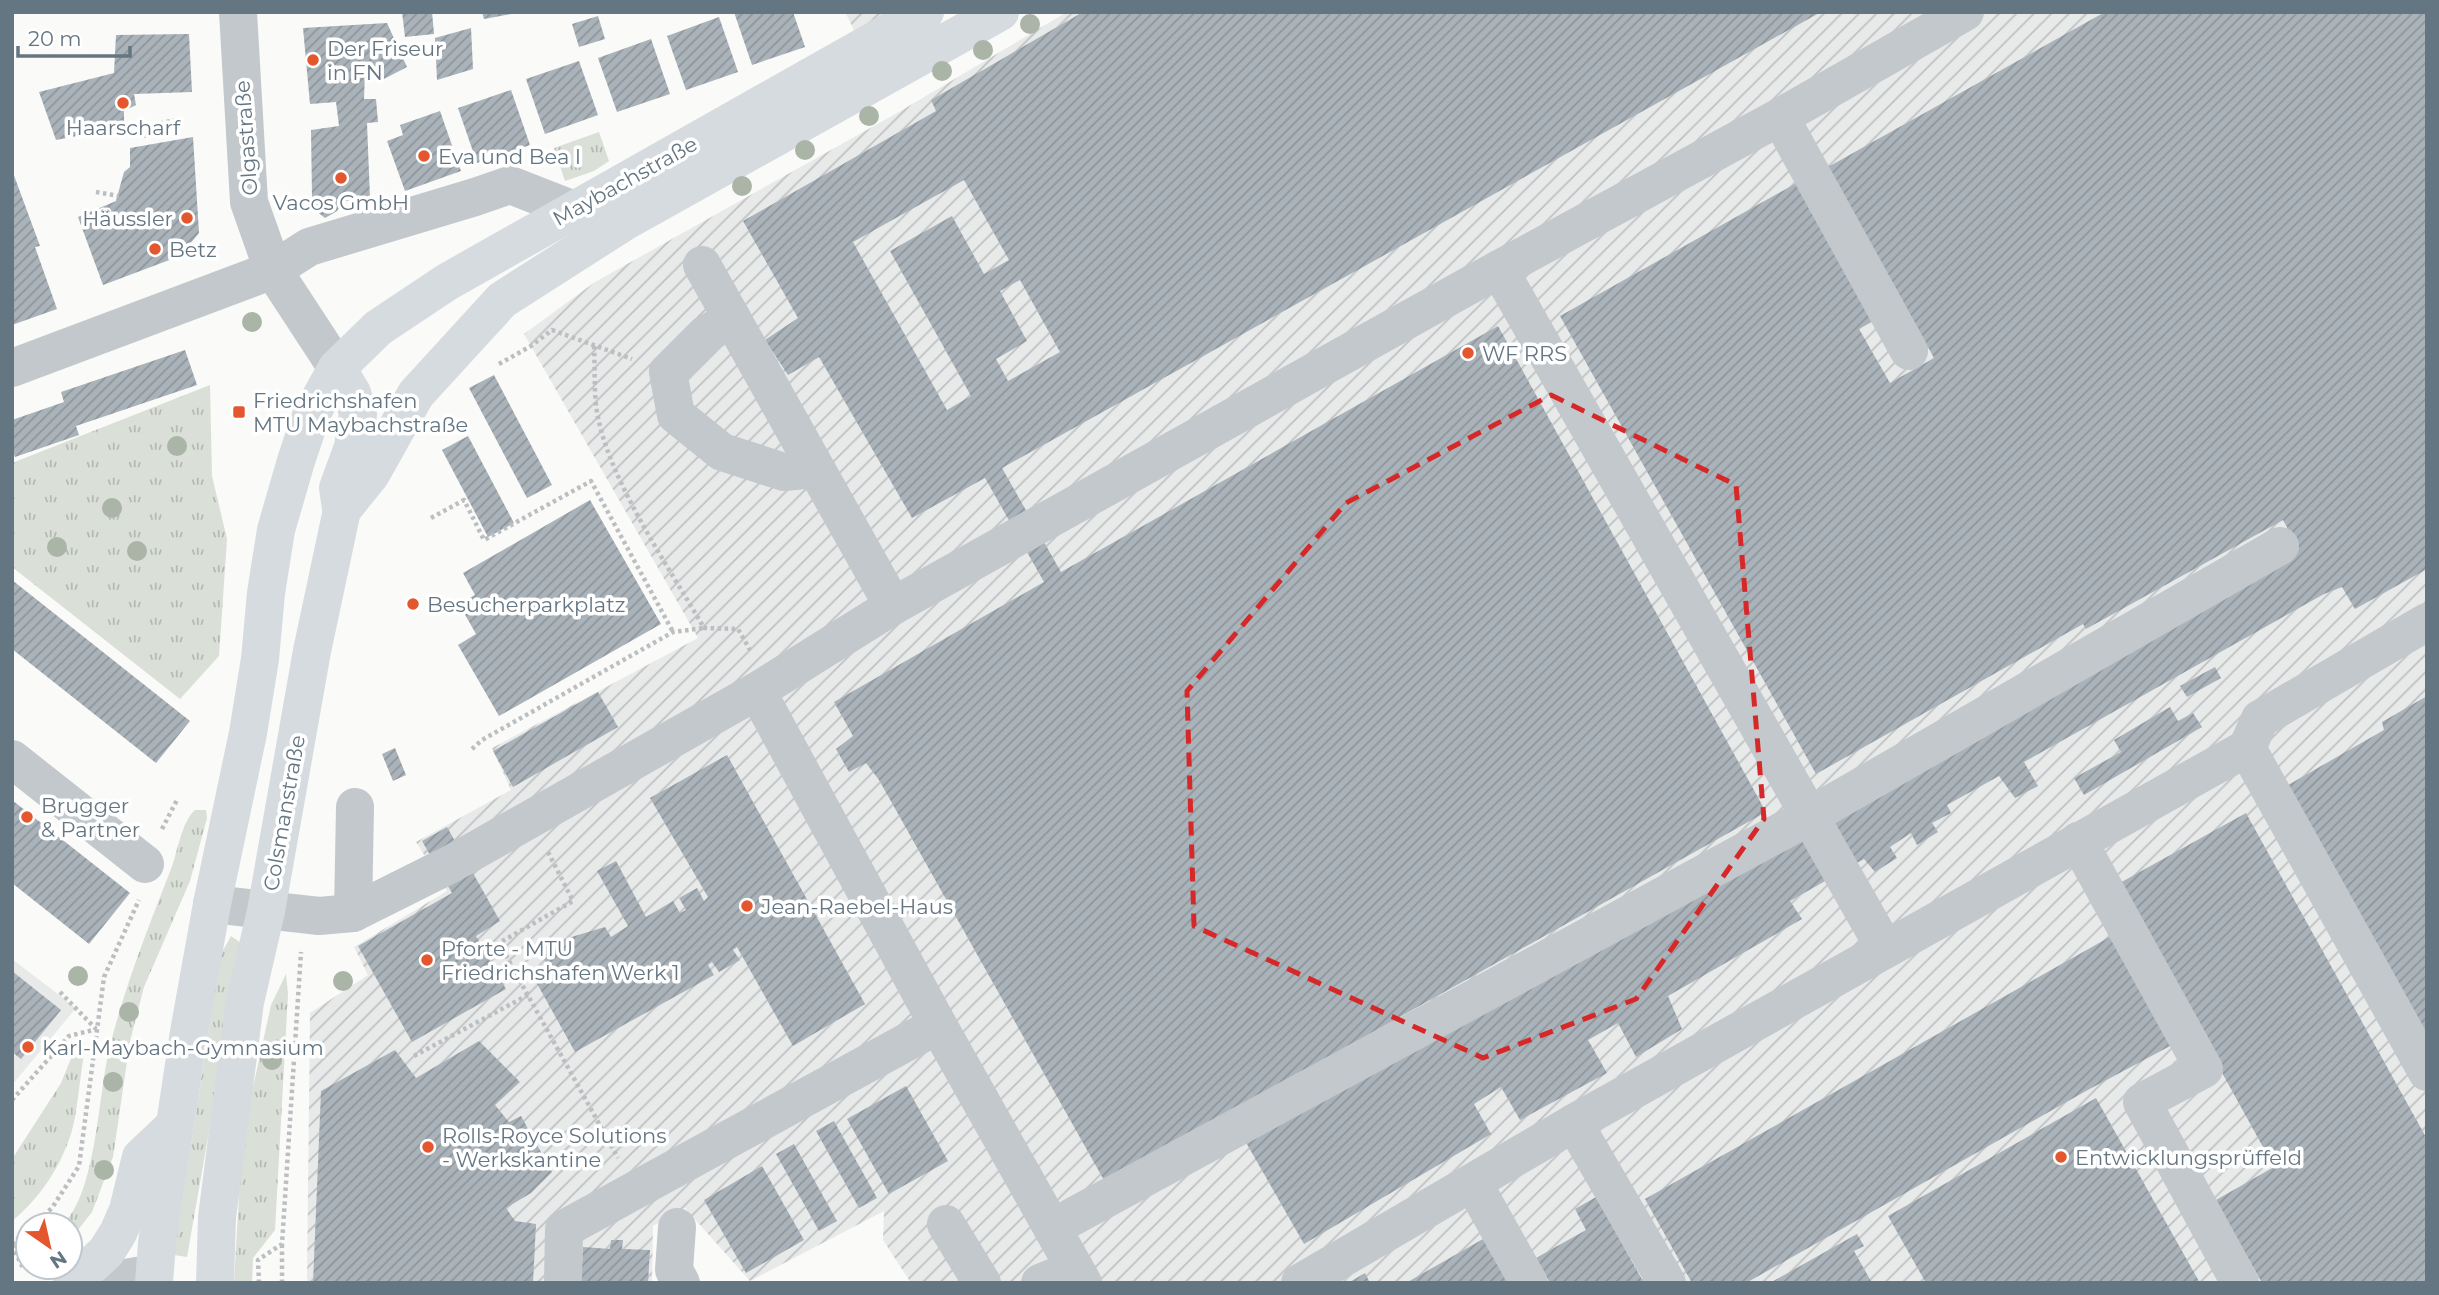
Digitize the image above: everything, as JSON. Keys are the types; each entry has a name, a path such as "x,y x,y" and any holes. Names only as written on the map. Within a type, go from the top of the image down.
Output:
{"main road":[{"name":"Maybachstraße","path":"154,1278 174,1126 212,904 248,733 276,530 312,413 337,368 395,315 574,209 929,24 1000,12"},
{"name":"Maybachstraße","path":"435,371 502,300 929,24"},
{"path":"337,368 352,393 358,414 353,447 338,488 342,510"},
{"name":"Colsmanstraße","path":"211,1279 245,1002 285,912 312,651 342,510 371,474 416,394 435,371"},
{"path":"72,1283 106,1252 128,1210 141,1157 174,1126"},
{"path":"154,1278 211,1279"}],"street":[{"path":"212,904 319,916 353,913 451,864 772,681 893,606 1499,269 1780,117 1965,12"},
{"name":"Olgastraße","path":"242,13 249,202 273,270 337,368"},
{"path":"1780,117 1909,351"},
{"path":"12,368 273,270 309,247 510,185 574,209"},
{"path":"702,265 893,606"},
{"path":"1499,269 1885,949"},
{"path":"732,318 705,335 668,372 676,415 722,452 784,472 815,469"},
{"path":"1052,1228 1808,817 2280,545"},
{"path":"1300,1283 1574,1123 2247,748 2260,719 2427,622"},
{"path":"772,681 938,1024 1079,1276 1040,1283"},
{"path":"2247,748 2427,1072"},
{"path":"12,759 145,864"},
{"path":"353,913 355,807"},
{"path":"2078,841 2204,1069 2142,1102 2240,1283"},
{"path":"563,1283 564,1229 938,1024"},
{"path":"1574,1123 1667,1283"},
{"path":"1473,1183 1529,1283"},
{"path":"946,1224 982,1283"},
{"path":"677,1227 674,1270 681,1283"},
{"path":"97,1283 154,1278"}],"path":[{"path":"144,138 143,127 176,120 177,126"},
{"path":"96,192 119,196"},
{"path":"187,247 196,251"},
{"path":"531,346 552,330 594,345 597,407 606,442 625,489 704,628"},
{"path":"431,518 464,500 484,540 591,481 673,632"},
{"path":"472,748 673,632 704,628 738,629 757,662 774,652 772,681"},
{"path":"49,1211 79,1166 104,977 139,900 145,864 178,799"},
{"path":"532,820 573,901 499,943 636,1190"},
{"path":"282,1283 285,912"},
{"path":"61,992 97,1029"},
{"path":"414,1056 528,995"},
{"path":"12,1100 68,1036 97,1029"},
{"path":"258,1283 258,1260 282,1244"}],"highlighted area":[{"path":"1551,395 1736,485 1764,819 1636,999 1483,1058 1194,926 1187,691 1346,503"}],"shaded area":[{"path":"845,12 899,12 857,36"},
{"path":"1067,12 2427,12 2427,1283 911,1283 883,1240 884,1211 750,1281 685,1208 653,1226 652,1283 307,1283 310,1013 368,975 354,947 447,891 416,842 511,790 492,748 698,638 524,334 595,282 899,112"},
{"name":"Karl-Maybach-Gymnasium","path":"12,959 76,1008 12,1085"}],"green space":[{"path":"599,132 609,161 594,171 565,181 554,148"},
{"path":"210,385 212,476 227,539 219,656 180,699 12,567 12,463"},
{"path":"195,810 206,810 207,818 190,881 144,987 130,1041 113,1157 92,1212 84,1222 84,1211 73,1211 83,1190 95,1141 110,1046 138,957 190,816"},
{"path":"231,936 242,944 187,1257 174,1255 220,956"},
{"path":"286,974 288,994 275,1230 253,1258 252,1283 234,1283 240,1178 252,1092 271,1005"},
{"path":"79,1039 84,1041 75,1117 67,1146 44,1187 23,1211 14,1211 12,1221 12,1159 61,1083"}],"building":[{"path":"402,12 432,12 434,34 405,37"},
{"path":"482,12 511,12 511,14 484,19"},
{"path":"734,12 793,12 805,47 752,65"},
{"path":"1083,12 1821,12 1002,468 1061,572 1498,326 1766,812 1105,1182 879,780 866,763 849,772 836,749 853,736 834,702 1044,582 985,478 912,518 819,357 788,375 765,340 798,318 743,221 936,111 931,100","holes":["964,180 1009,260 984,274 952,216 890,251 971,396 947,410 853,242","1020,280 1060,352 1008,381 996,359 1027,341 1000,291"]},
{"path":"2105,12 2427,12 2427,569 2355,609 2342,587 2324,594 2024,762 2038,786 2015,798 1999,776 1947,805 1951,813 1932,823 1938,832 1917,845 1911,833 1890,847 1897,858 1875,872 1864,859 1790,901 1802,919 1668,996 1682,1029 1636,1057 1618,1023 1588,1040 1607,1073 1520,1120 1501,1087 1474,1104 1491,1134 1304,1244 1244,1139 2299,549 2283,520 2086,629 2083,624 1816,774 1560,316 1800,181 1877,319 1859,329 1890,383 1934,358 1828,167"},
{"path":"598,16 605,39 579,47 572,24"},
{"path":"719,17 738,72 686,90 667,36"},
{"path":"387,23 407,67 380,81 370,68 365,71 364,99 376,99 378,122 367,123 370,198 344,201 337,211 325,218 315,210 312,197 311,130 339,126 336,102 310,104 303,28"},
{"path":"471,28 473,69 437,80 435,38"},
{"path":"189,34 192,92 134,94 136,105 124,111 124,127 56,140 39,92 114,73 116,35"},
{"path":"651,39 670,94 617,112 598,58"},
{"path":"579,61 598,115 545,134 526,79"},
{"path":"511,90 530,145 477,163 458,108"},
{"name":"Eva und Bea I","path":"440,111 461,171 405,191 387,141 403,135 400,125"},
{"path":"193,137 199,233 180,256 103,285 78,217 116,201 124,172 130,167 130,148"},
{"path":"12,170 40,246 35,247 57,309 12,325 14,271"},
{"path":"185,350 197,385 76,426 79,435 15,457 12,450 12,420 64,402 61,392"},
{"path":"494,375 552,485 527,498 469,388"},
{"path":"468,436 514,523 488,537 442,450"},
{"path":"590,500 661,624 499,716 458,645 476,634 459,604 475,595 463,573"},
{"path":"12,580 190,721 156,763 12,649"},
{"path":"2215,667 2221,678 2187,697 2180,686"},
{"path":"598,692 618,727 513,787 493,751"},
{"path":"2427,696 2427,1046 2281,789 2384,730 2382,722"},
{"path":"2170,707 2178,721 2193,713 2202,727 2084,795 2074,778 2121,752 2114,740"},
{"path":"395,748 406,775 393,781 382,754"},
{"name":"Jean-Raebel-Haus","path":"727,755 865,1004 793,1046 737,947 733,950 740,960 719,972 712,962 708,965 714,975 575,1052 535,980 550,971 538,947 605,927 611,937 628,926 597,871 616,861 646,917 673,901 680,913 686,910 679,898 697,888 704,901 708,897 650,798"},
{"path":"12,800 130,893 89,944 12,883"},
{"path":"2246,813 2427,1139 2427,1283 2262,1283 2216,1200 2274,1167 2118,884"},
{"path":"447,827 500,921 476,936 506,989 412,1042 358,946 452,893 422,841"},
{"path":"2115,934 2172,1045 1746,1283 1692,1283 1645,1199"},
{"path":"12,971 61,1010 21,1059 12,1052"},
{"name":"Rolls-Royce Solutions - Werkskantine","path":"479,1041 520,1082 495,1105 509,1122 521,1116 552,1172 531,1193 506,1208 515,1221 536,1224 533,1283 313,1283 321,1091 395,1050 416,1078"},
{"path":"906,1086 948,1161 889,1194 847,1119"},
{"name":"Entwicklungsprüffeld","path":"2096,1098 2200,1283 1926,1283 1888,1216"},
{"path":"834,1121 877,1198 859,1208 816,1131"},
{"path":"794,1144 837,1221 819,1231 776,1154"},
{"path":"762,1166 804,1240 746,1273 704,1200"},
{"path":"1596,1197 1644,1283 1550,1283 1536,1258 1586,1230 1575,1209"},
{"path":"1857,1234 1864,1246 1854,1251 1872,1283 1770,1283"},
{"path":"1483,1239 1508,1283 1406,1283"},
{"path":"611,1240 623,1240 622,1249 650,1250 648,1283 581,1283 583,1247 610,1249"},
{"path":"1365,1273 1370,1283 1348,1283"}],"place":[{"name":"Der Friseur in FN","path":"313,60"},
{"name":"Haarscharf","path":"123,103"},
{"name":"Eva und Bea I","path":"424,156"},
{"name":"Vacos GmbH","path":"341,178"},
{"name":"Häussler","path":"187,218"},
{"name":"Betz","path":"155,249"},
{"name":"WF RRS","path":"1468,353"},
{"name":"Friedrichshafen MTU Maybachstraße","path":"239,412"},
{"name":"Besucherparkplatz","path":"413,604"},
{"name":"Brugger & Partner","path":"27,817"},
{"name":"Jean-Raebel-Haus","path":"747,906"},
{"name":"Pforte - MTU Friedrichshafen Werk 1","path":"427,960"},
{"name":"Karl-Maybach-Gymnasium","path":"28,1047"},
{"name":"Rolls-Royce Solutions - Werkskantine","path":"428,1147"},
{"name":"Entwicklungsprüffeld","path":"2061,1157"}]}
